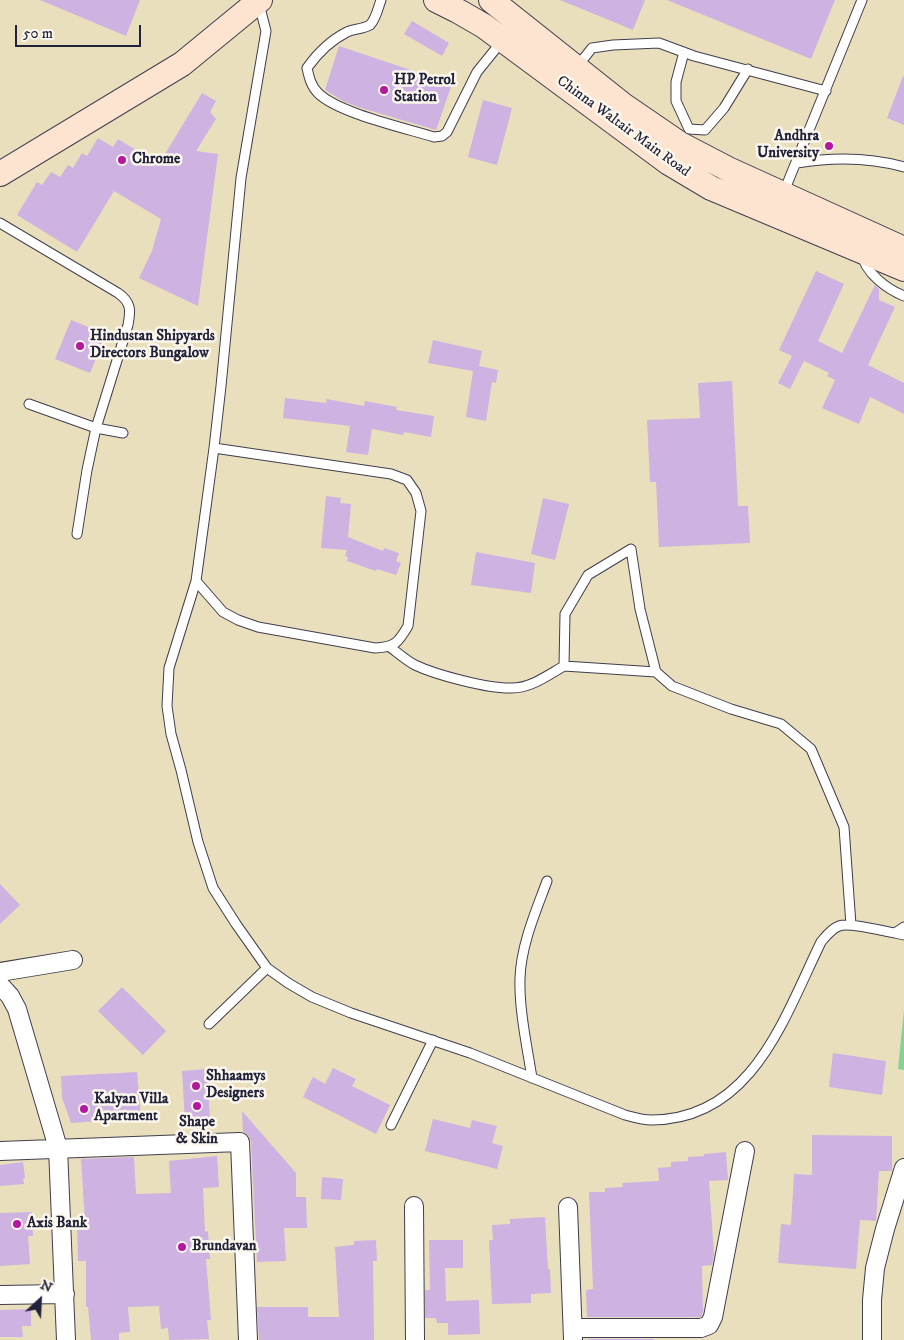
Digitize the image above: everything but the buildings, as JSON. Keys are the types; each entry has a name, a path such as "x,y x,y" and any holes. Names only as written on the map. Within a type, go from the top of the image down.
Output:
{"street":[{"path":"0,174 182,64 259,0"},
{"name":"Chinna Waltair Main Road","path":"436,0 510,31 576,68 623,105 684,136 728,169 904,249"},
{"name":"Chinna Waltair Main Road","path":"491,0 510,31 669,164 711,188 904,269"},
{"path":"0,972 73,960"},
{"path":"3,994 17,1009 58,1148 66,1340"},
{"path":"0,1151 240,1142 248,1340"},
{"path":"568,1207 574,1334 702,1328 709,1325 714,1317 745,1152"},
{"path":"872,1340 872,1300 875,1268 904,1168"},
{"path":"414,1206 415,1340"},
{"path":"0,1295 65,1294"}],"lane":[{"path":"259,0 266,31 241,178 214,448 196,581 169,668 167,706 171,734 198,842 213,888 236,924 267,968 288,984 312,997 433,1040 625,1115 649,1120 673,1118 696,1113 718,1102 740,1085 758,1064 777,1032 821,942 831,930 840,925 899,934 904,927"},
{"path":"381,0 376,16 370,24 349,31 315,56 307,68 309,80 318,93 329,101 367,117 434,137 442,136 447,132 477,72 510,31"},
{"path":"783,194 862,0"},
{"path":"576,68 592,48 659,43 684,52 826,91"},
{"path":"684,52 676,82 676,101 684,136 705,130 724,108 748,69"},
{"path":"797,163 824,159 854,158 904,166"},
{"path":"0,223 118,293 125,298 129,306 130,316 128,325 96,428 86,470 77,534"},
{"path":"861,251 863,264 875,277 904,296"},
{"path":"29,404 96,428 123,433"},
{"path":"214,448 392,474 407,480 416,493 421,511 408,626 400,640 390,648"},
{"path":"564,666 565,614 588,575 631,549 640,608 656,672 672,686 731,709 781,724 810,750 844,827 850,926"},
{"path":"196,581 223,612 238,620 258,627 375,648 390,648 414,665 445,676 482,684 512,688 535,682 564,666 656,672"},
{"path":"532,1078 520,992 520,976 522,959 547,881"},
{"path":"209,1024 267,968"},
{"path":"390,1125 433,1040"}],"green space":[{"path":"904,1010 904,1070 898,1069"}],"place":[{"name":"HP Petrol Station","path":"384,90"},
{"name":"Andhra University","path":"829,146"},
{"name":"Chrome","path":"122,160"},
{"name":"Hindustan Shipyards Directors Bungalow","path":"80,346"},
{"name":"Shhaamys Designers","path":"196,1086"},
{"name":"Shape & Skin","path":"197,1106"},
{"name":"Kalyan Villa Apartment","path":"84,1109"},
{"name":"Axis Bank","path":"17,1224"},
{"name":"Brundavan","path":"182,1247"}]}
